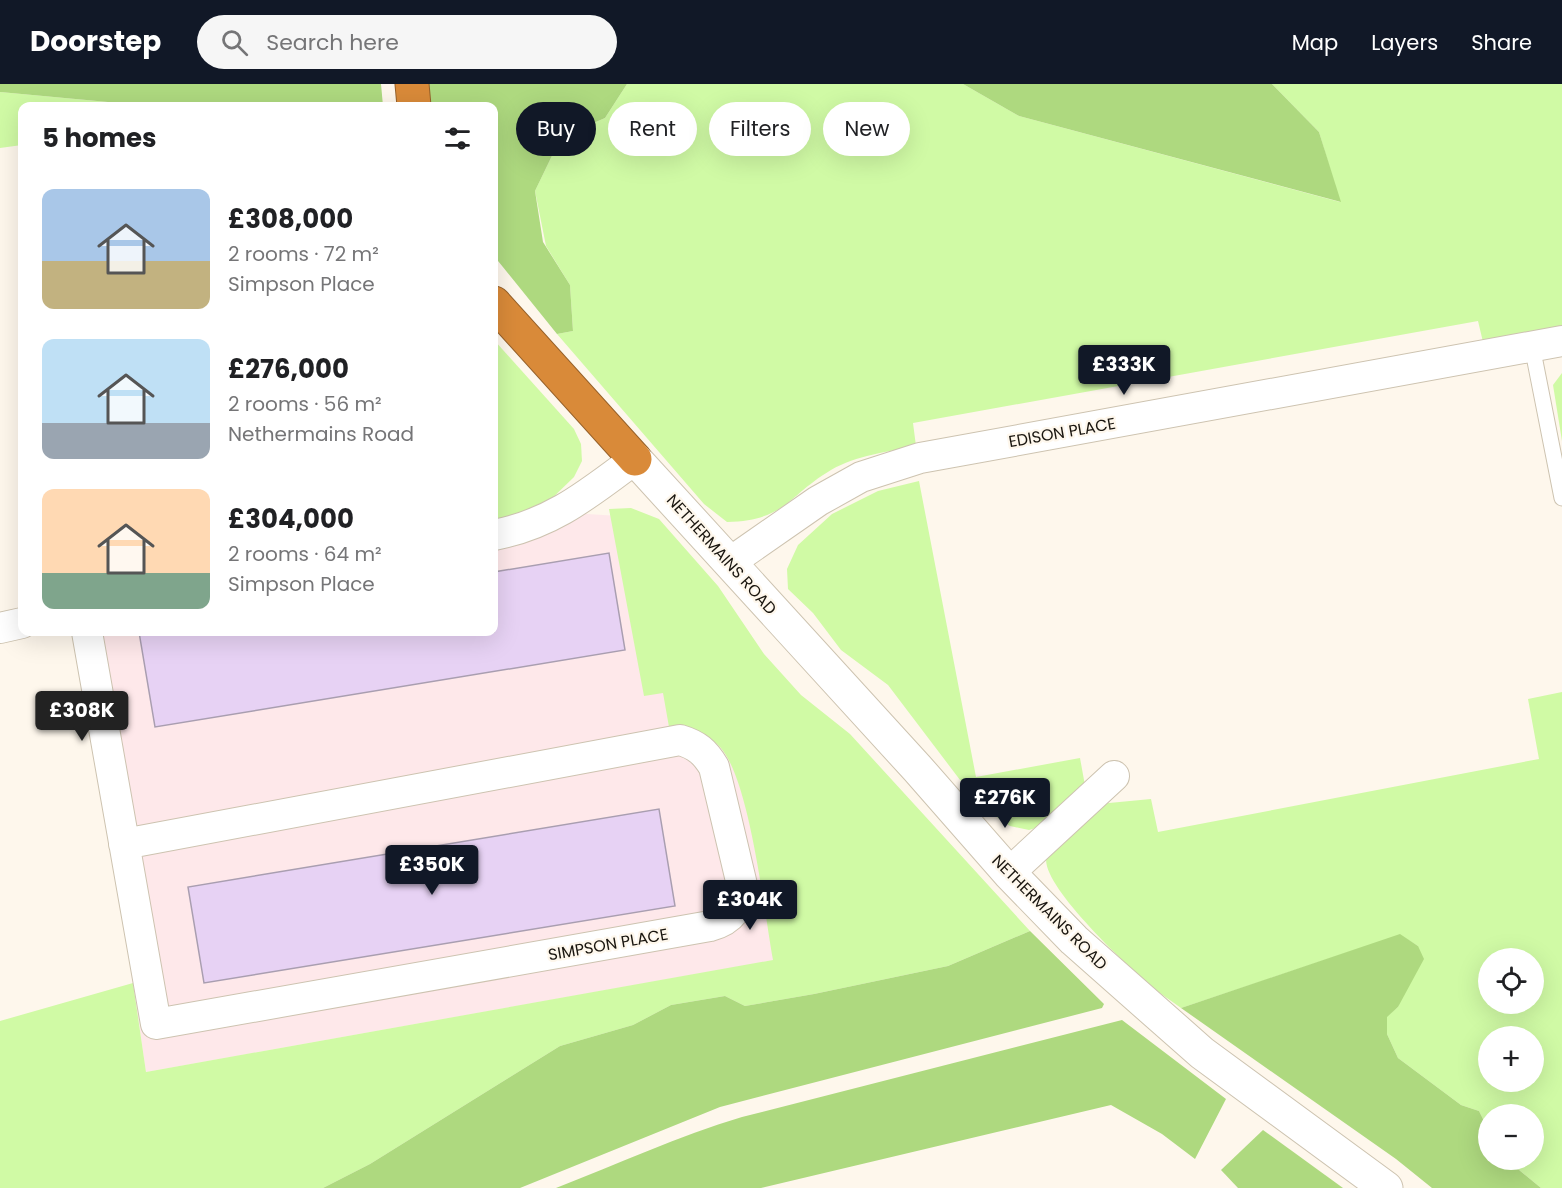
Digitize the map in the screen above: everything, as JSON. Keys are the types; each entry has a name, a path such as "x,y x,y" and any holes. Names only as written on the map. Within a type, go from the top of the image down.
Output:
{"highway":[{"path":"412,84 414,102"},
{"path":"498,307 635,459"}],"main road":[{"name":"NETHERMAINS ROAD","path":"635,459 1009,873 1074,940 1202,1053 1386,1188"}],"street":[{"name":"EDISON PLACE","path":"729,563 818,501 861,477 920,458 1562,340"},
{"path":"498,534 533,525 555,516 635,459"},
{"path":"0,628 18,625"},
{"name":"SIMPSON PLACE","path":"88,636 124,844 156,1024 710,926 722,922 734,913 741,902 742,885 714,767 706,753 693,744 680,740 124,844"},
{"path":"1009,873 1114,776"}],"lane":[{"path":"1533,346 1562,498"}],"shaded area":[{"path":"539,511 619,516 721,638 786,958 146,1072 75,636 498,636 498,519"}],"green space":[{"path":"0,84 381,84 383,102 108,102 0,92"},
{"path":"428,84 627,84 615,102 608,102 608,113 605,118 596,122 596,102 516,102 516,156 552,156 535,191 543,242 570,285 573,331 557,334 498,261 498,102 430,102"},
{"path":"627,84 963,84 1019,116 1340,202 1319,132 1272,84 1562,84 1562,328 1483,342 1478,321 913,423 916,446 872,455 841,465 816,480 775,512 762,517 727,522 704,504 557,334 573,331 570,285 546,246 535,191 552,156 596,156 596,122 605,118 608,113 608,156 697,156 697,102 615,102"},
{"path":"963,84 1272,84 1319,132 1341,202 1019,116"},
{"path":"0,92 108,102 18,102 18,146 0,148"},
{"path":"498,344 574,429 581,444 582,461 574,477 539,511 498,519"},
{"path":"1562,373 1562,441 1553,385"},
{"path":"919,481 976,777 1080,758 1086,791 1042,826 1029,830 1010,826 979,805 888,685 841,650 813,613 788,589 787,569 798,545 832,514 878,491"},
{"path":"631,508 659,519 718,586 764,654 801,695 850,734 1030,931 948,966 814,994 745,1006 725,996 671,1005 633,1025 560,1046 370,1164 323,1188 0,1188 0,1021 133,983 146,1072 773,960 748,816 731,764 715,742 696,733 669,727 663,693 644,696 609,509"},
{"path":"1562,692 1562,1188 1541,1188 1519,1170 1544,1170 1544,1104 1478,1104 1478,1111 1461,1105 1398,1058 1387,1034 1387,1016 1398,1007 1418,946 1400,935 1181,1008 1147,983 1085,922 1055,883 1047,867 1047,855 1050,850 1088,805 1151,799 1158,832 1539,759 1528,699"},
{"path":"1030,931 1104,1004 1102,1008 720,1107 520,1188 323,1188 370,1164 560,1046 633,1025 671,1005 725,996 745,1006 814,994 948,966"},
{"path":"1400,934 1418,946 1424,959 1398,1007 1387,1017 1387,1034 1398,1058 1461,1105 1478,1111 1478,1170 1519,1170 1541,1188 1432,1188 1396,1159 1181,1008"},
{"path":"1122,1020 1226,1099 1195,1159 1162,1134 1111,1105 761,1188 556,1188 671,1141 742,1117"},
{"path":"1263,1130 1343,1188 1238,1188 1221,1170"}],"building":[{"path":"609,553 625,650 155,727 140,636 498,636 498,571"},
{"path":"659,809 675,906 204,983 188,887"}]}
